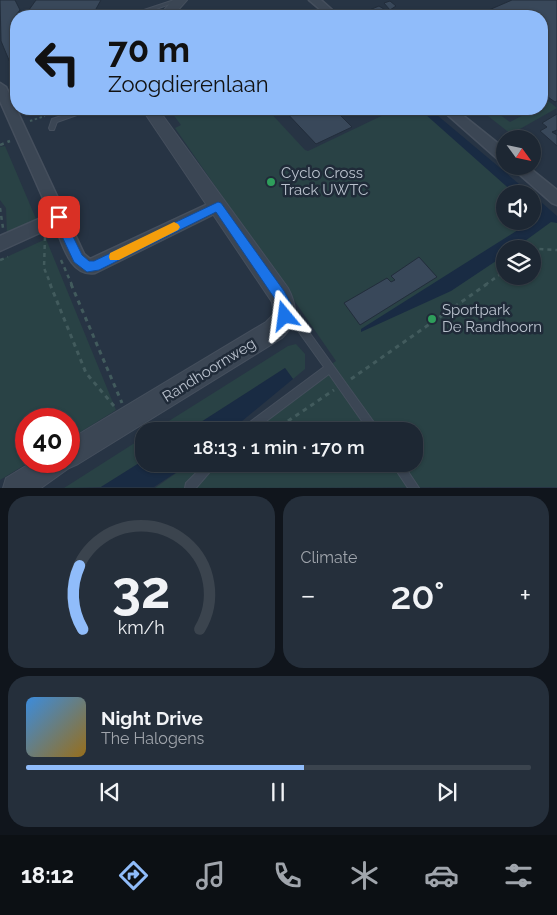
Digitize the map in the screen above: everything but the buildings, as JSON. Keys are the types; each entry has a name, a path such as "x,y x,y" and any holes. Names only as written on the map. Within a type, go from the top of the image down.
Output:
{"street":[{"path":"314,0 326,10"},
{"path":"0,87 10,109"},
{"path":"13,115 52,220 78,259 87,267 95,266 218,206"},
{"path":"154,115 280,295 285,304 285,316"},
{"path":"454,115 496,150"},
{"path":"528,175 557,199"},
{"path":"1,240 52,220"},
{"name":"Randhoornweg","path":"80,448 274,330 280,325 285,316"},
{"path":"16,488 40,473"}],"lane":[{"path":"149,10 179,0"},
{"path":"52,128 54,122 73,115"},
{"path":"285,316 293,317 369,422"},
{"path":"257,422 330,368"},
{"path":"190,486 203,472"},
{"path":"403,472 414,488"}],"path":[{"path":"18,126 48,115"},
{"path":"0,145 10,141"},
{"path":"0,208 3,218 1,240"},
{"path":"52,220 44,268 86,373 118,411 128,419"},
{"path":"541,249 557,250"},
{"path":"60,258 128,419"},
{"path":"403,342 496,277"}],"green space":[{"path":"548,101 557,108 548,113"},
{"name":"Sportpark De Randhoorn","path":"174,115 273,115 308,151 383,115 430,115 496,171 496,175 501,175 512,185 496,185 496,230 541,230 541,209 557,223 557,487 155,488 178,472 423,472 423,422 249,422 336,361 175,128 181,125"},
{"path":"487,115 500,115 510,122 523,115 545,115 518,130 506,130"},
{"path":"5,146 37,221 7,234 6,208 0,200 0,147"},
{"path":"46,239 116,410 80,432 80,408 15,408 15,471 0,480 0,260"},
{"path":"296,344 305,354 305,369 293,379 285,368 201,422 167,422 288,346"},
{"path":"135,443 135,466 101,487 64,488"}],"water":[{"path":"426,115 437,115 496,165 496,175 508,175 520,185 505,185"},
{"path":"541,202 557,216 557,223 551,222 541,229"},
{"path":"518,230 540,230 526,240 502,240"},
{"path":"496,244 496,261 451,291 361,332 361,329"},
{"path":"285,368 293,379 241,422 201,422"},
{"path":"135,466 135,472 177,472 154,487 101,487"}],"slow traffic":[{"path":"114,257 174,227"}],"place":[{"name":"Cyclo Cross Track UWTC","path":"271,182"},
{"name":"Sportpark De Randhoorn","path":"432,319"}],"route":[{"path":"59,217 78,259 87,267 95,266 218,206 280,295 285,304 285,316"}]}
